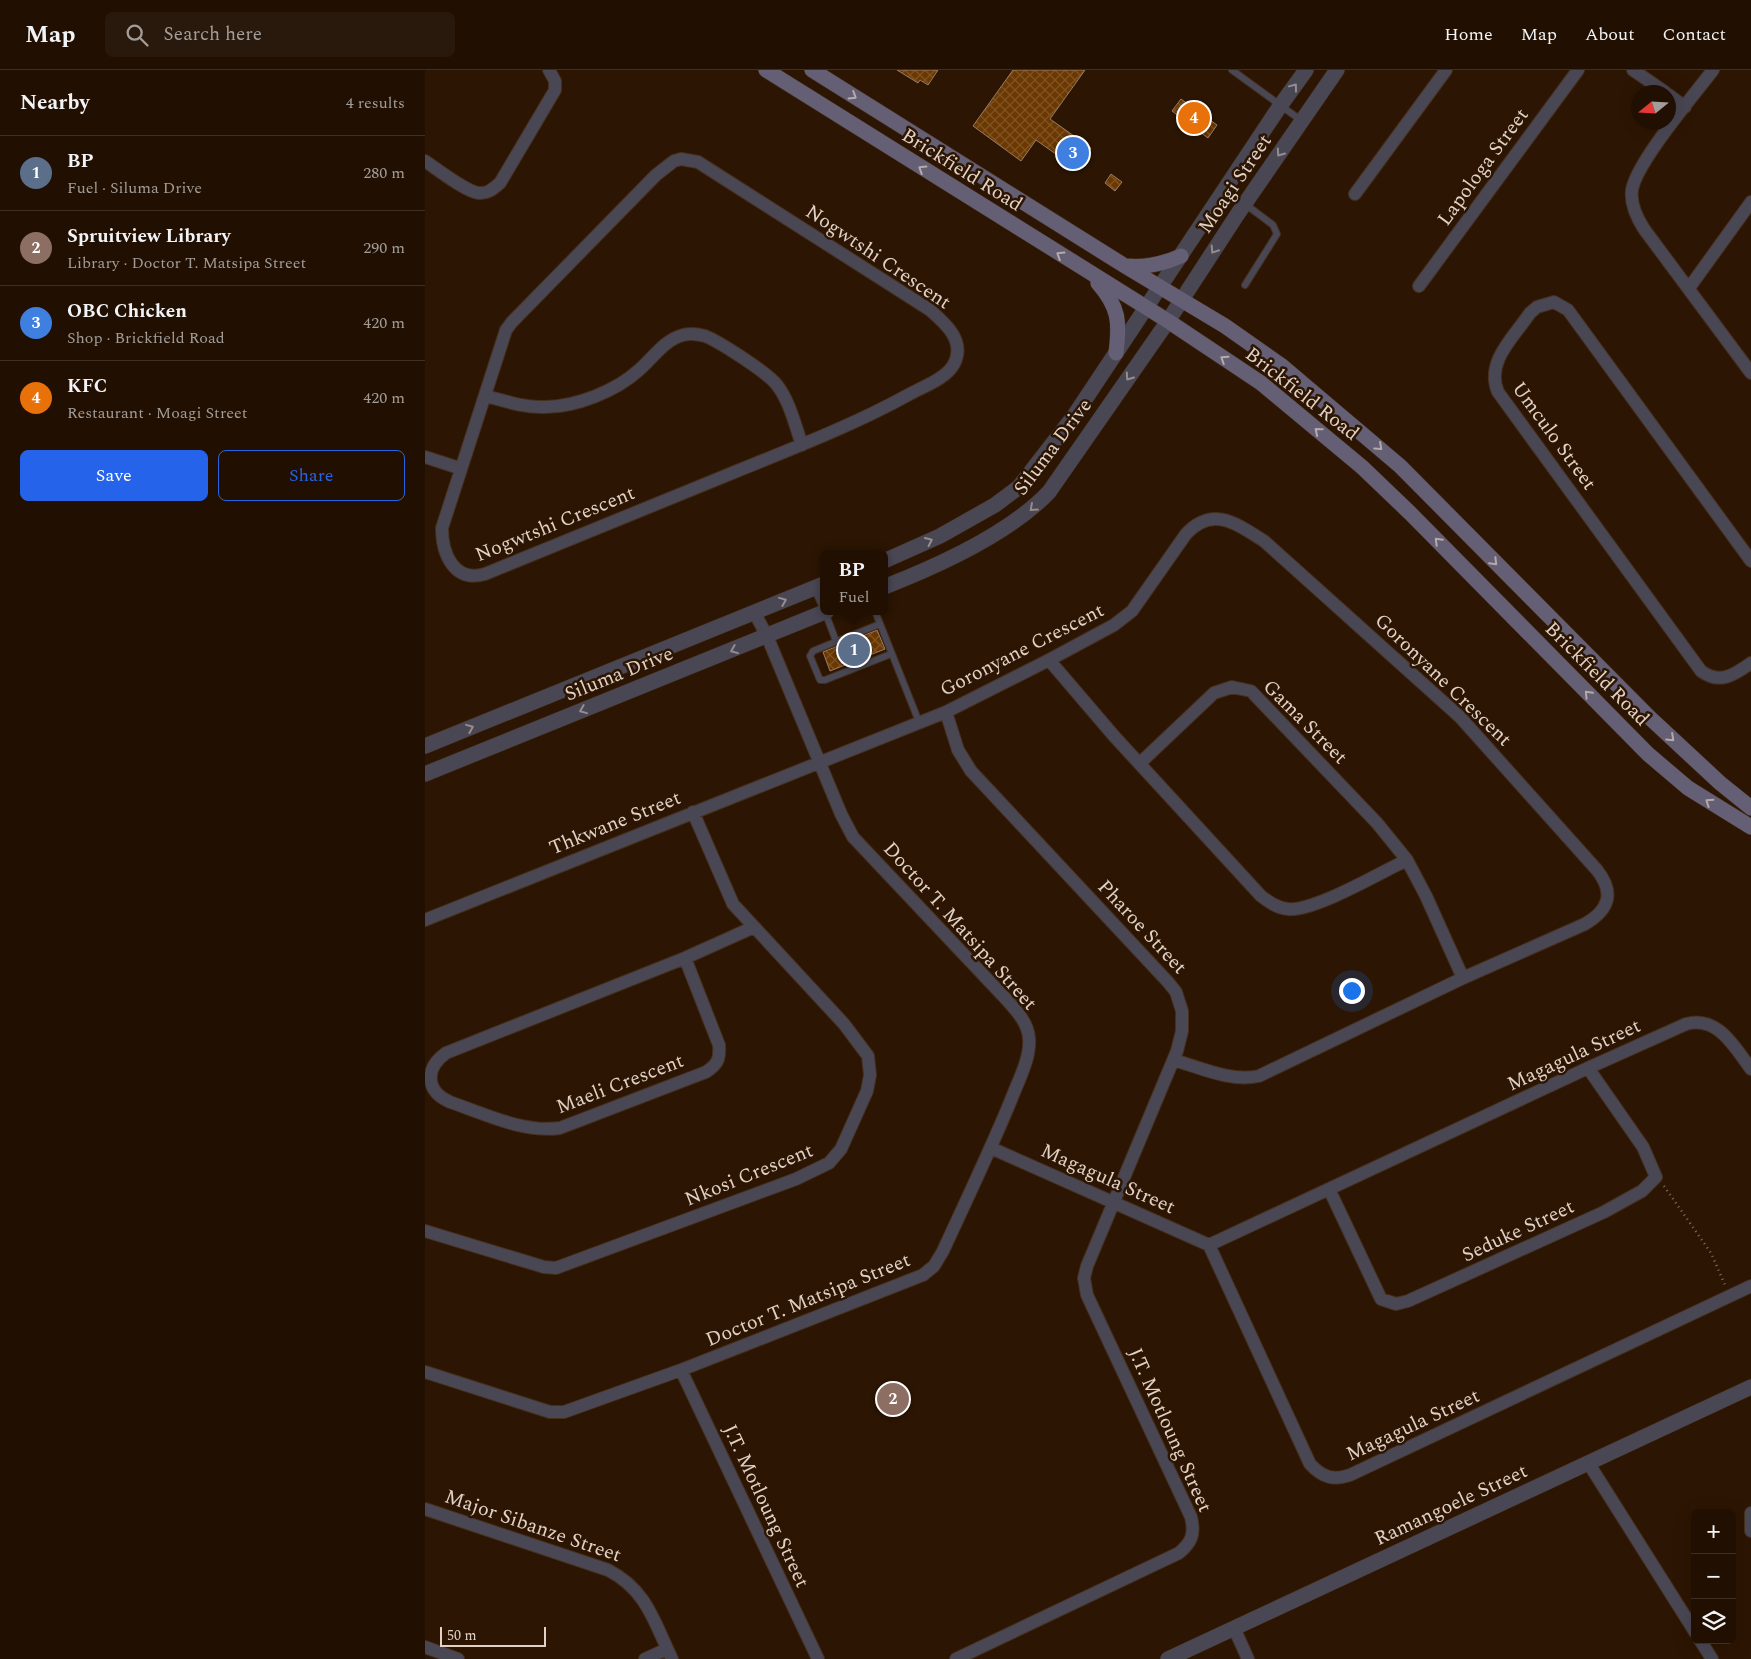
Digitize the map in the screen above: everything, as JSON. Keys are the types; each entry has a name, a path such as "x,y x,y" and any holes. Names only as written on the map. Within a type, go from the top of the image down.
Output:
{"main road":[{"name":"Brickfield Road","path":"766,70 1145,309 1168,321 1261,383 1361,467 1410,513 1648,754 1688,788 1751,827"},
{"name":"Brickfield Road","path":"812,70 1125,266 1225,326 1282,366 1400,466 1649,717 1720,783 1751,808"},
{"path":"1125,266 1146,267 1169,262 1181,256"},
{"path":"1085,271 1106,292 1118,314 1116,353"}],"street":[{"path":"425,161 473,192 487,192 500,183 555,90 555,81 549,70"},
{"name":"Moagi Street","path":"1145,309 1280,106 1307,70"},
{"name":"Moagi Street","path":"1168,321 1337,70"},
{"path":"1355,194 1446,70"},
{"name":"Lapologa Street","path":"1419,286 1578,70"},
{"path":"1633,70 1655,85"},
{"path":"1713,70 1640,169 1632,192 1633,205 1644,230 1751,373"},
{"path":"1676,100 1685,107"},
{"name":"Nogwtshi Crescent","path":"689,159 698,162 930,310 951,329 956,339 958,350 955,363 949,371 938,379 878,411 802,445 473,577 464,576 457,571 451,562 442,537 442,528 459,468 486,396 502,340 512,322 665,167 673,161 689,159"},
{"path":"1689,288 1751,202"},
{"name":"Umculo Street","path":"1751,561 1568,310 1562,304 1554,302 1537,307 1530,313 1495,362 1494,383 1498,392 1701,671 1708,676 1723,679 1738,673 1751,663"},
{"name":"Siluma Drive","path":"888,559 940,536 1009,496 1035,468 1074,416 1145,309"},
{"name":"Siluma Drive","path":"888,585 976,543 1032,510 1049,492 1168,321"},
{"path":"486,396 546,408 566,405 604,392 628,380 663,346 683,335 693,334 714,340 777,384 787,404 802,445"},
{"path":"425,457 459,468"},
{"name":"Goronyane Crescent","path":"819,760 946,712 1114,625 1133,611 1195,525 1217,518 1227,520 1263,541 1459,717 1590,862 1605,883 1606,904 1595,918 1463,978 1259,1076 1229,1076 1174,1060"},
{"name":"Siluma Drive","path":"425,746 819,586"},
{"name":"Doctor T. Matsipa Street","path":"425,1372 550,1412 559,1412 585,1406 681,1370 929,1271 943,1251 991,1148 1022,1073 1029,1048 1029,1033 1025,1024 1009,1003 853,836 841,814 767,636 755,612"},
{"name":"Siluma Drive","path":"425,774 820,613"},
{"path":"1049,660 1261,896 1280,908 1290,910 1311,906 1407,860"},
{"name":"Gama Street","path":"1140,763 1214,693 1232,687 1251,692 1377,823 1407,860 1426,896 1463,978"},
{"name":"Pharoe Street","path":"946,712 958,750 971,771 1176,992 1180,1001 1183,1021 1174,1060 1113,1201"},
{"name":"Thkwane Street","path":"425,920 819,760"},
{"name":"Nkosi Crescent","path":"425,1230 544,1267 556,1268 764,1191 829,1163 847,1137 867,1091 870,1075 868,1056 844,1024 733,904 693,812"},
{"name":"Maeli Crescent","path":"685,958 719,1045 719,1061 706,1072 560,1128 547,1130 532,1129 449,1102 439,1098 430,1086 428,1077 430,1067 437,1058 446,1053 685,958 754,927"},
{"name":"Magagula Street","path":"1209,1245 1588,1068 1694,1022 1704,1023 1719,1031 1751,1069"},
{"path":"1588,1068 1643,1147 1656,1177"},
{"name":"Magagula Street","path":"991,1148 1209,1245 1310,1464 1320,1474 1333,1479 1350,1475 1751,1286"},
{"name":"Seduke Street","path":"1329,1189 1381,1299 1396,1304 1417,1298 1596,1216 1641,1191 1656,1177"},
{"name":"J.T. Motloung Street","path":"956,1659 1179,1553 1189,1545 1192,1538 1191,1517 1085,1289 1087,1266 1113,1201"},
{"name":"J.T. Motloung Street","path":"681,1370 818,1659"},
{"name":"Ramangoele Street","path":"1168,1659 1751,1387"},
{"path":"1589,1464 1691,1626"},
{"name":"Major Sibanze Street","path":"425,1509 608,1570 622,1577 641,1595 669,1654"},
{"path":"1751,1513 1751,1531"},
{"path":"1234,1628 1248,1659"},
{"path":"1703,1644 1712,1659"},
{"path":"425,1647 458,1659"},
{"path":"645,1659 669,1654"}],"lane":[{"path":"1232,70 1302,121"},
{"path":"1245,204 1273,225 1277,234 1245,285"},
{"path":"826,615 836,641"},
{"path":"877,615 919,722"},
{"path":"880,624 813,651 811,654 820,680 891,654"}],"path":[{"path":"1656,1177 1680,1207 1711,1253 1721,1273 1728,1298"}],"building":[{"path":"897,70 938,70 928,85 920,80 918,83"},
{"path":"1013,70 1085,70 1050,119 1091,148 1077,169 1036,140 1021,161 973,126"},
{"path":"1181,99 1217,125 1208,138 1172,111"},
{"path":"1111,174 1122,182 1115,191 1105,183"},
{"path":"877,630 885,649 830,671 823,652"}],"place":[{"name":"KFC","path":"1194,118"},
{"name":"OBC Chicken","path":"1073,153"},
{"name":"BP","path":"854,650"},
{"name":"Spruitview Library","path":"893,1399"}]}
